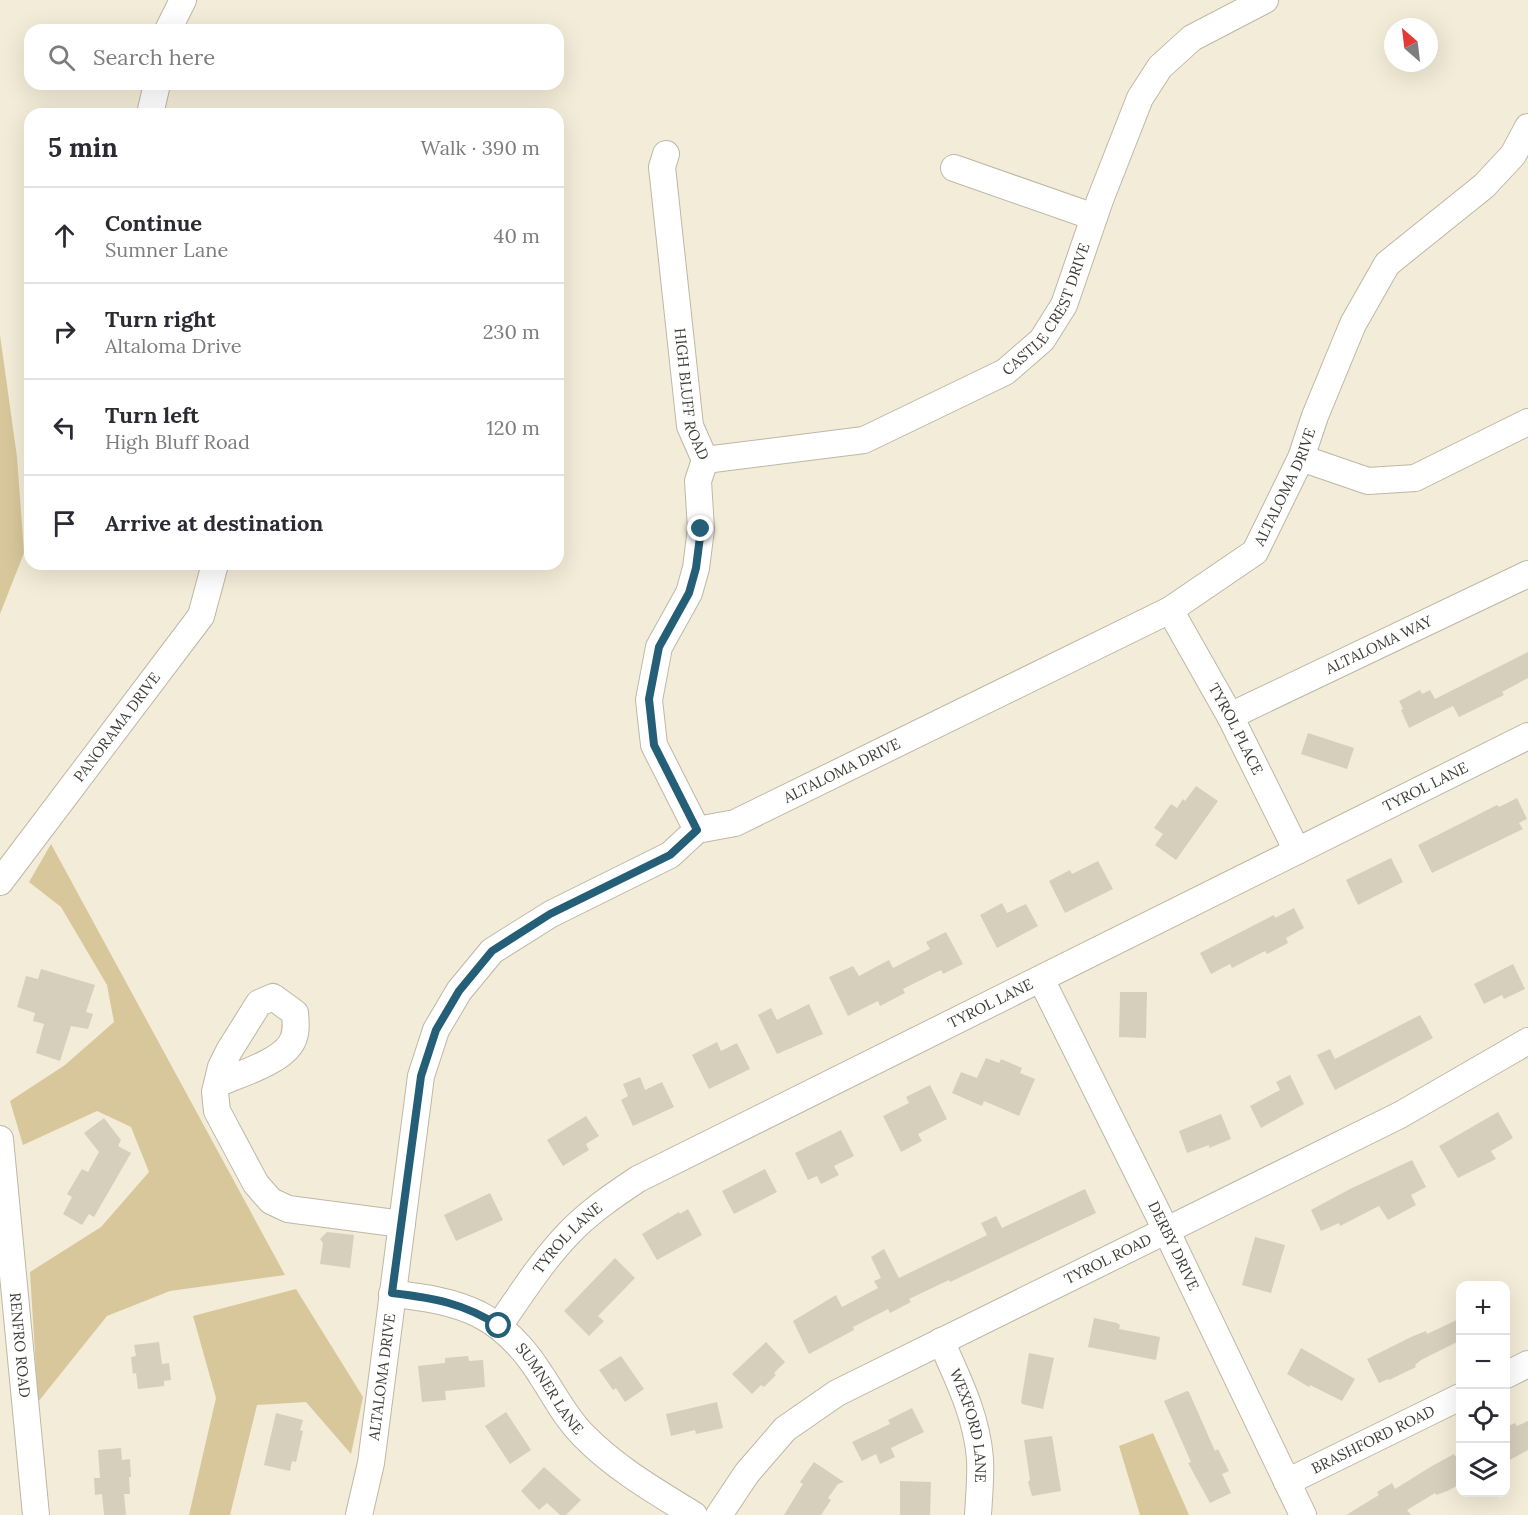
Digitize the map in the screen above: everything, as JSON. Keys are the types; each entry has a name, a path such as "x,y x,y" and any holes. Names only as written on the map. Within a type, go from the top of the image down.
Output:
{"street":[{"path":"171,24 183,0"},
{"name":"CASTLE CREST DRIVE","path":"705,460 864,440 1005,372 1042,340 1064,305 1094,218 1140,98 1160,67 1192,38 1265,0"},
{"path":"151,108 156,90"},
{"name":"ALTALOMA DRIVE","path":"359,1515 371,1463 421,1076 436,1030 459,991 492,951 550,914 670,855 697,830 735,823 1170,610 1255,552 1301,458 1315,416 1353,324 1387,264 1484,186 1513,155 1528,128"},
{"name":"HIGH BLUFF ROAD","path":"666,154 662,167 690,426 705,460 698,482 701,529 696,568 689,593 659,647 649,699 654,745 697,830"},
{"path":"954,168 1094,218"},
{"path":"1301,458 1368,481 1415,478 1528,422"},
{"name":"PANORAMA DRIVE","path":"0,882 201,616 213,570"},
{"name":"ALTALOMA WAY","path":"1230,716 1528,574"},
{"name":"TYROL PLACE","path":"1170,610 1230,716 1297,851"},
{"name":"TYROL LANE","path":"499,1326 532,1278 568,1233 611,1197 677,1159 1528,736"},
{"name":"DERBY DRIVE","path":"1041,979 1304,1515"},
{"name":"TYROL ROAD","path":"719,1515 765,1449 792,1423 837,1393 1400,1115 1528,1041"},
{"path":"217,1084 215,1092 217,1111 256,1184 271,1201 288,1209 402,1224"},
{"name":"RENFRO ROAD","path":"0,1139 36,1515"},
{"name":"SUMNER LANE","path":"392,1293 422,1296 462,1306 499,1326 528,1354 568,1418 583,1435 620,1468 694,1515"},
{"name":"WEXFORD LANE","path":"941,1341 966,1400 976,1434 980,1460 978,1515"},
{"path":"1510,1373 1528,1364"},
{"name":"BRASHFORD ROAD","path":"1287,1482 1456,1399"}],"shaded area":[{"path":"0,335 17,457 24,553 0,614"},
{"path":"51,844 285,1275 170,1291 107,1316 38,1402 30,1272 101,1227 149,1172 131,1127 97,1111 23,1145 10,1101 65,1065 114,1022 107,985 61,907 29,882"},
{"path":"296,1289 363,1397 351,1454 306,1402 257,1405 230,1515 189,1515 216,1398 193,1316"},
{"path":"1153,1433 1189,1515 1140,1515 1119,1446"}],"building":[{"path":"1528,652 1528,678 1502,692 1504,695 1459,717 1453,706 1409,728 1399,701 1420,690 1422,694 1430,690 1435,699"},
{"path":"1308,733 1354,748 1347,769 1301,754"},
{"path":"1196,786 1218,801 1176,860 1155,845 1163,834 1154,828 1171,804 1177,808"},
{"path":"1517,798 1527,819 1519,823 1523,829 1432,873 1418,845 1497,805 1499,807"},
{"path":"1391,858 1403,882 1358,905 1346,880"},
{"path":"1098,861 1113,889 1065,913 1049,881 1070,870 1072,874"},
{"path":"1002,903 1007,913 1026,904 1038,926 997,948 980,915"},
{"path":"1294,908 1304,928 1286,938 1288,943 1267,954 1265,951 1232,968 1230,964 1211,974 1200,953 1274,915 1275,918"},
{"path":"946,932 963,964 943,974 941,970 903,989 905,993 880,1006 878,1001 848,1016 829,977 853,966 859,976 889,960 893,968 930,949 926,942"},
{"path":"1513,964 1525,989 1504,999 1502,995 1484,1004 1474,984"},
{"path":"41,969 95,985 86,1012 93,1014 88,1029 71,1026 60,1061 36,1053 44,1024 33,1021 35,1013 17,1007 26,976 38,979"},
{"path":"1120,992 1147,992 1146,1038 1119,1037"},
{"path":"809,1004 823,1034 777,1054 758,1015 771,1008 777,1020"},
{"path":"1420,1015 1433,1038 1335,1090 1317,1055 1330,1049 1335,1059"},
{"path":"717,1042 721,1051 737,1043 750,1069 709,1089 692,1055"},
{"path":"986,1058 999,1063 1001,1059 1022,1068 1020,1073 1035,1079 1019,1116 984,1101 982,1106 952,1093 961,1072 977,1078"},
{"path":"1290,1075 1304,1104 1261,1128 1250,1106 1280,1090 1276,1082"},
{"path":"640,1077 645,1090 662,1082 674,1107 633,1126 621,1100 628,1096 623,1084"},
{"path":"930,1085 947,1119 918,1134 922,1141 901,1152 883,1116 909,1103 906,1097"},
{"path":"1498,1112 1513,1138 1491,1151 1496,1159 1458,1178 1439,1146"},
{"path":"1221,1114 1231,1139 1209,1148 1209,1145 1187,1153 1179,1131"},
{"path":"586,1116 599,1136 586,1144 589,1150 563,1166 547,1140"},
{"path":"104,1118 121,1140 118,1146 131,1153 94,1217 89,1214 82,1225 63,1214 72,1197 67,1194 82,1169 88,1172 99,1152 84,1133"},
{"path":"841,1130 854,1156 834,1166 839,1175 821,1184 817,1176 808,1180 795,1153"},
{"path":"1412,1160 1426,1187 1411,1195 1416,1205 1388,1220 1379,1206 1340,1226 1339,1223 1321,1231 1311,1210"},
{"path":"765,1169 777,1192 734,1214 722,1191"},
{"path":"1085,1189 1096,1213 909,1299 911,1302 890,1313 888,1309 809,1354 793,1321 836,1295 842,1307 878,1288 874,1281 881,1278 871,1257 884,1249 899,1278 987,1235 981,1223 996,1216 1002,1228"},
{"path":"490,1193 503,1220 456,1241 444,1215"},
{"path":"688,1209 702,1235 657,1260 642,1234"},
{"path":"327,1232 354,1235 350,1268 320,1264 323,1243 320,1239"},
{"path":"1255,1237 1285,1245 1271,1293 1242,1285"},
{"path":"615,1258 635,1278 598,1316 604,1321 589,1336 564,1311"},
{"path":"1094,1318 1117,1323 1120,1325 1119,1329 1160,1337 1156,1360 1088,1347"},
{"path":"1456,1320 1456,1342 1421,1360 1415,1365 1416,1367 1379,1383 1367,1359 1411,1337 1426,1331 1427,1334"},
{"path":"159,1342 162,1364 169,1363 171,1380 164,1381 164,1386 138,1389 131,1357 136,1356 134,1345"},
{"path":"766,1342 785,1362 764,1387 761,1385 752,1394 732,1374"},
{"path":"1301,1348 1355,1379 1342,1401 1310,1385 1309,1387 1287,1374"},
{"path":"1029,1353 1054,1358 1043,1409 1021,1402"},
{"path":"468,1356 469,1361 483,1360 485,1387 445,1391 446,1400 422,1402 418,1366 445,1363 445,1358"},
{"path":"621,1356 644,1389 625,1402 616,1388 613,1390 599,1370"},
{"path":"1187,1391 1215,1451 1218,1449 1229,1471 1222,1474 1231,1493 1210,1503 1188,1463 1191,1462 1164,1401"},
{"path":"717,1402 723,1428 696,1434 695,1430 671,1436 666,1414"},
{"path":"912,1408 924,1432 891,1448 895,1457 880,1464 876,1454 862,1461 852,1442 890,1424 888,1420"},
{"path":"506,1412 531,1450 510,1464 485,1426"},
{"path":"276,1413 303,1420 300,1430 303,1431 296,1462 292,1461 290,1471 264,1465"},
{"path":"1528,1421 1528,1450 1510,1460 1510,1425 1515,1423 1517,1426"},
{"path":"1052,1436 1061,1491 1032,1496 1028,1482 1030,1480 1024,1440"},
{"path":"121,1448 122,1460 130,1459 130,1494 124,1494 126,1515 104,1515 102,1494 95,1495 94,1478 100,1478 98,1450"},
{"path":"1454,1454 1456,1456 1456,1486 1436,1495 1435,1493 1407,1510 1411,1515 1346,1515 1379,1495 1377,1492 1392,1483 1395,1489"},
{"path":"814,1462 844,1482 838,1484 828,1498 831,1500 821,1515 784,1515 803,1484 800,1482"},
{"path":"544,1467 581,1500 566,1515 560,1515 547,1503 539,1510 521,1491"},
{"path":"900,1481 931,1482 930,1515 900,1515"}],"route":[{"path":"499,1326 462,1306 422,1296 392,1293 421,1076 436,1030 459,991 492,951 550,914 670,855 697,830 654,745 649,699 659,647 689,593 696,568 701,529"}]}
